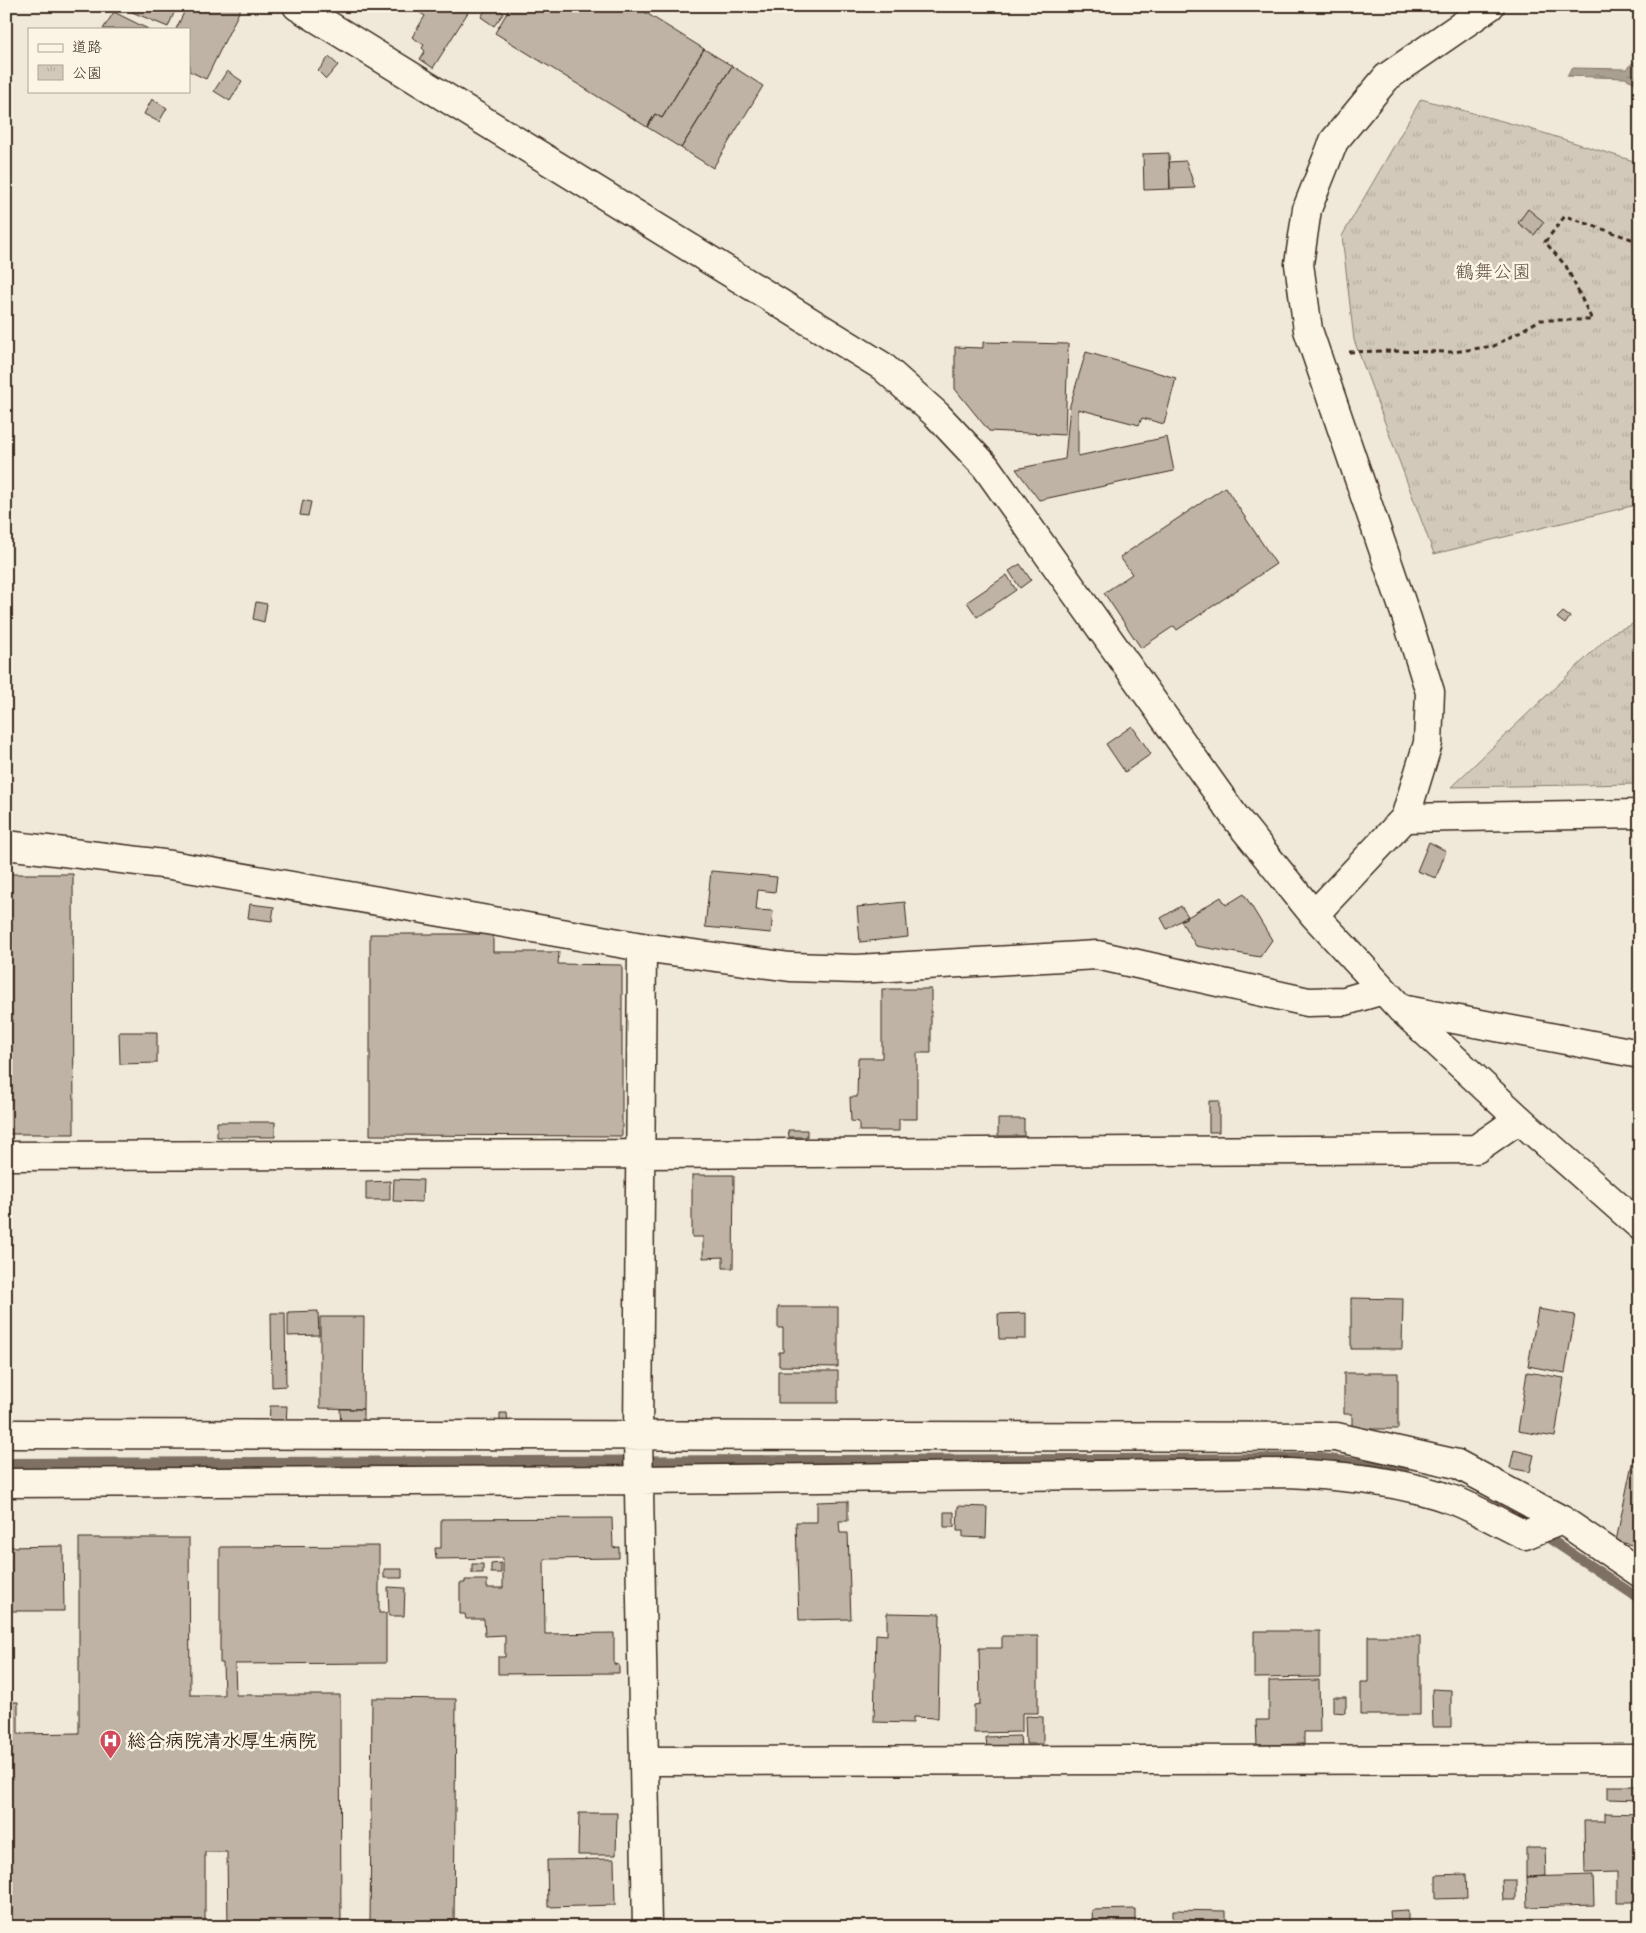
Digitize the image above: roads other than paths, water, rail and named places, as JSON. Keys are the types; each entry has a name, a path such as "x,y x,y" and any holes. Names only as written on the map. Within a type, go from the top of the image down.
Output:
{"street":[{"path":"297,6 882,366 937,415 986,467 1235,817 1314,915 1392,1000 1519,1119 1640,1226"},
{"path":"1314,915 1405,818 1428,743 1430,692 1407,619 1308,330 1299,264 1307,209 1334,141 1387,77 1490,6"},
{"path":"1405,818 1640,814"},
{"path":"6,845 171,865 642,946 790,967 857,969 1097,955 1308,1002 1392,1000 1640,1054"},
{"path":"642,946 638,1435 647,1927"},
{"path":"6,1156 1476,1149 1519,1119"},
{"path":"6,1434 1336,1437 1457,1464 1562,1520 1640,1573"},
{"path":"6,1483 639,1480 1289,1473 1339,1475 1388,1482 1456,1502 1525,1535 1562,1520"},
{"path":"644,1762 1640,1759"}],"water":[{"path":"1640,56 1640,85 1625,78 1567,76 1572,68 1626,69"}],"waterway":[{"path":"6,1463 1321,1458 1374,1465 1405,1473"},
{"path":"1541,1533 1640,1599"}],"place":[{"name":"総合病院清水厚生病院","path":"111,1760"}],"park label":[{"name":"鶴舞公園","path":"1493,272"}]}
